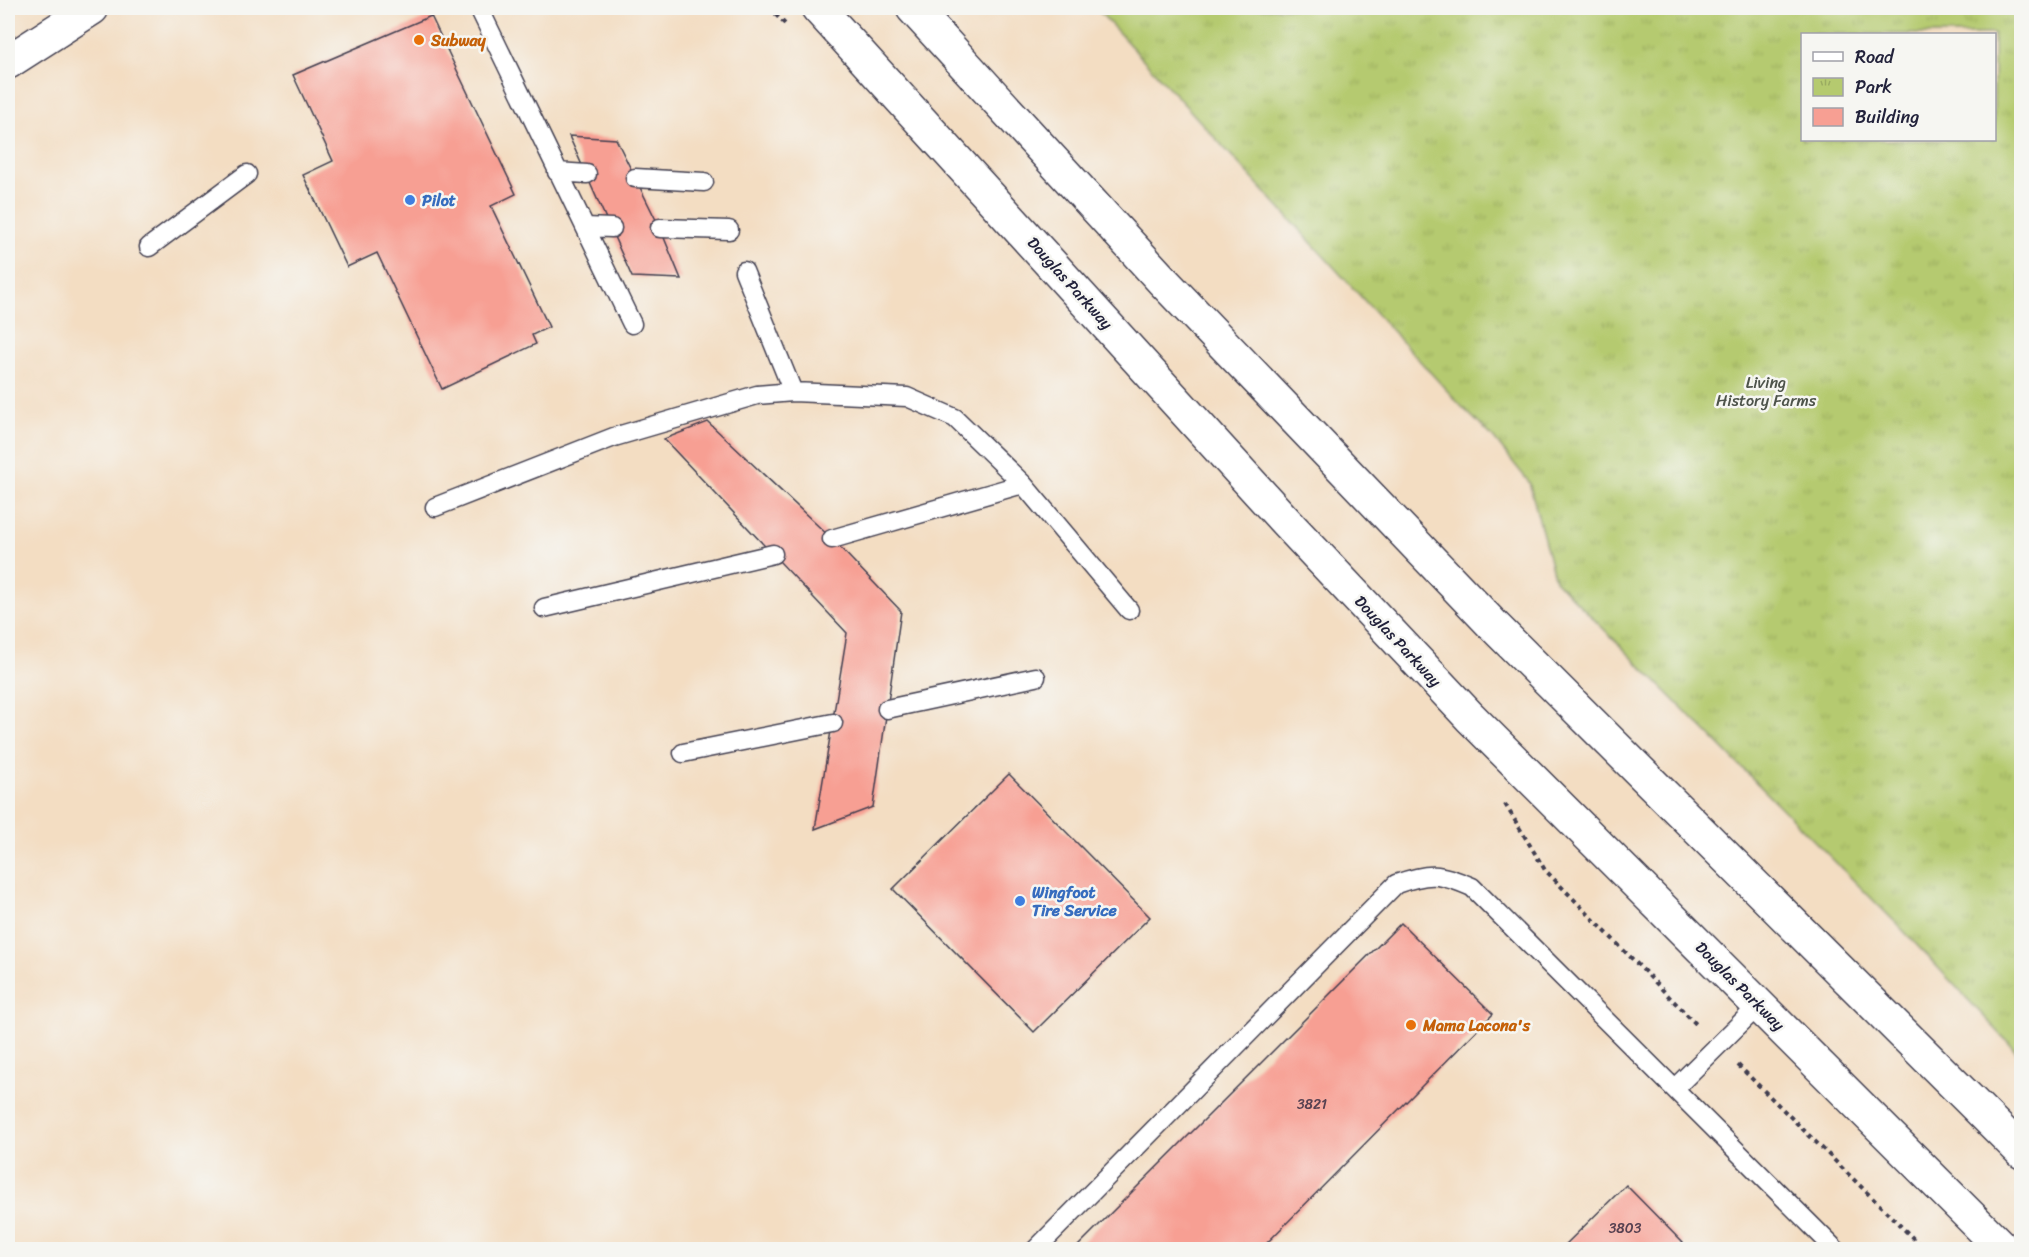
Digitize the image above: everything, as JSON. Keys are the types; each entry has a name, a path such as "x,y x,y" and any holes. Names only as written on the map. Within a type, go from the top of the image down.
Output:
{"main road":[{"path":"8,62 92,8"},
{"name":"Douglas Parkway","path":"818,8 1287,523 1470,717 2004,1250"},
{"path":"913,8 1163,281 1493,625 2022,1152"}],"lane":[{"path":"479,8 632,324"},
{"path":"557,172 586,174"},
{"path":"149,247 247,174"},
{"path":"635,178 704,182"},
{"path":"585,227 612,228"},
{"path":"660,228 729,230"},
{"path":"744,272 793,392"},
{"path":"435,507 614,437 757,395 793,392 907,396 955,418 1023,484 1128,610"},
{"path":"832,539 1023,484"},
{"path":"544,608 773,554"},
{"path":"887,709 1036,677"},
{"path":"683,753 833,723"},
{"path":"1035,1250 1396,884 1419,876 1436,874 1472,887 1836,1250"},
{"path":"1675,1088 1759,1005"}],"green space":[{"name":"Living History Farms","path":"1096,8 2021,8 2021,1056 1898,925 1555,580 1529,482 1492,436 1463,408"}],"building":[{"name":"Pilot","path":"431,16 516,194 491,206 549,327 532,335 536,344 442,389 377,253 347,267 303,175 333,161 293,75"},
{"path":"569,136 616,139 660,228 681,279 632,277"},
{"path":"708,422 832,539 901,611 873,807 815,829 847,633 664,439"},
{"name":"Wingfoot Tire Service","path":"1009,774 1150,917 1034,1032 893,889"},
{"path":"1401,923 1493,1014 1260,1250 1074,1250"},
{"path":"1626,1185 1683,1243 1676,1250 1560,1250"}],"place":[{"name":"Subway","path":"419,40"},
{"name":"Pilot","path":"410,200"},
{"name":"Wingfoot Tire Service","path":"1020,901"},
{"name":"Mama Lacona's","path":"1411,1025"}]}
